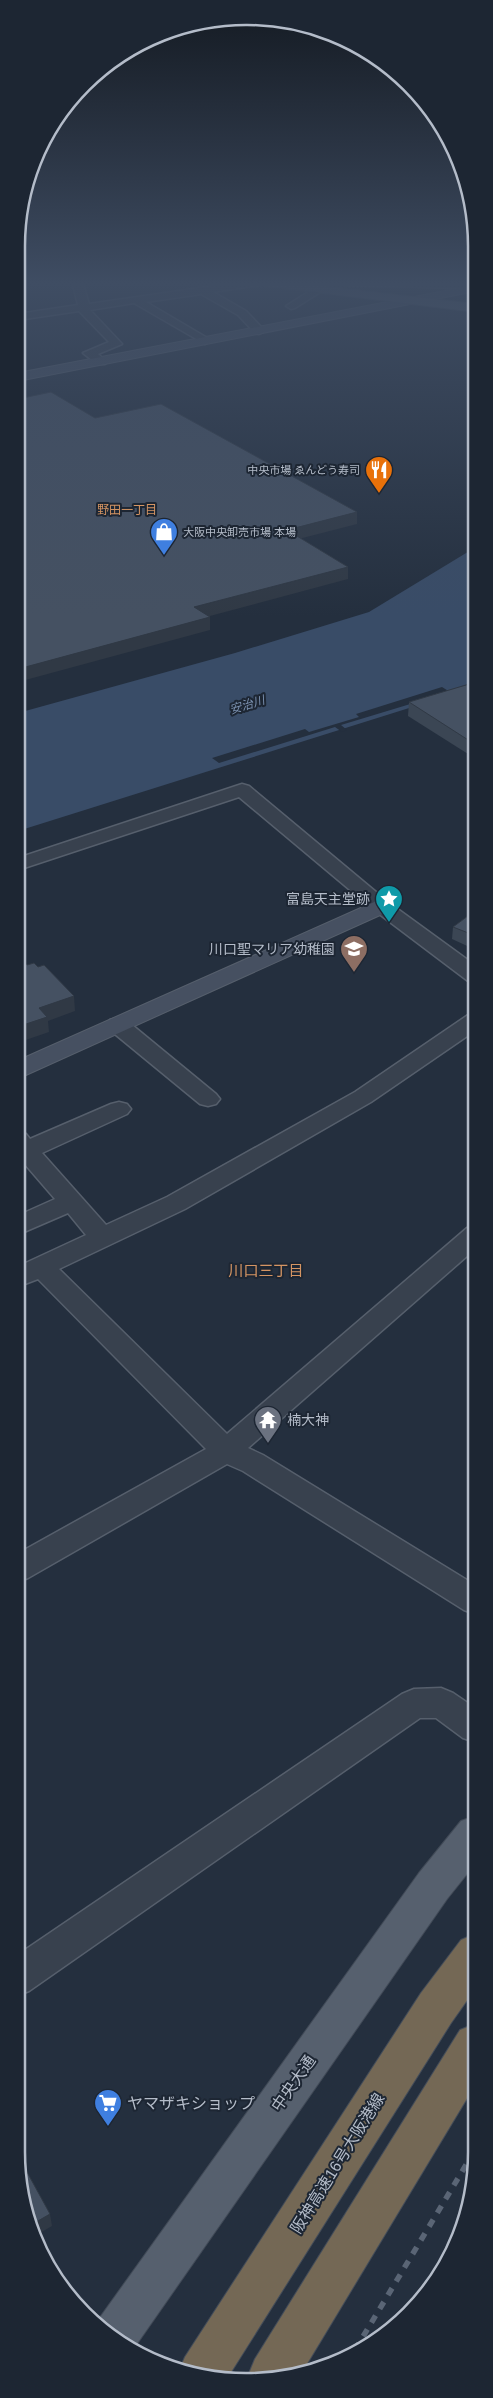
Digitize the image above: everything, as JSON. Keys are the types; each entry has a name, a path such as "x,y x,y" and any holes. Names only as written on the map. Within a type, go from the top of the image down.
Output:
{"highway":[{"name":"阪神高速16号大阪港線","path":"205,2369 436,2008 468,1964"},
{"path":"275,2371 468,2056"}],"main road":[{"name":"中央大通","path":"117,2331 432,1886 468,1842"}],"street":[{"path":"25,862 242,790 381,906 468,970"},
{"path":"25,1067 381,906"},
{"path":"118,1025 208,1099"},
{"path":"468,1025 363,1097 176,1203 29,1272 226,1451 253,1463 468,1597"},
{"path":"25,1143 119,1110"},
{"path":"25,1147 102,1238"},
{"path":"25,1223 72,1202"},
{"path":"25,1564 226,1451 468,1241"},
{"path":"25,1972 414,1704 441,1703 468,1722"}],"water":[{"name":"安治川","path":"468,552 468,690 25,829 25,711 235,653 369,612"}],"pier":[{"path":"442,687 450,692 341,725 347,730 342,732 335,727 219,763 212,758 305,729 309,732 359,717 356,714"}],"building":[{"name":"大阪中央卸売市場 本場","path":"53,393 95,418 161,404 357,512 287,530 348,567 194,607 210,617 25,667 25,398"},
{"path":"468,684 468,740 409,702"},
{"path":"468,916 468,933 453,927"},
{"path":"25,963 27,965 34,963 38,967 44,965 74,996 39,1008 47,1017 25,1024"},
{"path":"25,2169 50,2214 37,2222 29,2195"}],"railway":[{"path":"360,2341 468,2162"}],"place":[{"name":"中央市場 ゑんどう寿司","path":"379,494"},
{"name":"大阪中央卸売市場 本場","path":"164,556"},
{"name":"富島天主堂跡","path":"389,923"},
{"name":"川口聖マリア幼稚園","path":"354,973"},
{"name":"楠大神","path":"268,1444"},
{"name":"ヤマザキショップ","path":"108,2127"}],"district":[{"name":"野田一丁目","path":"127,510"},
{"name":"川口三丁目","path":"266,1271"}]}
